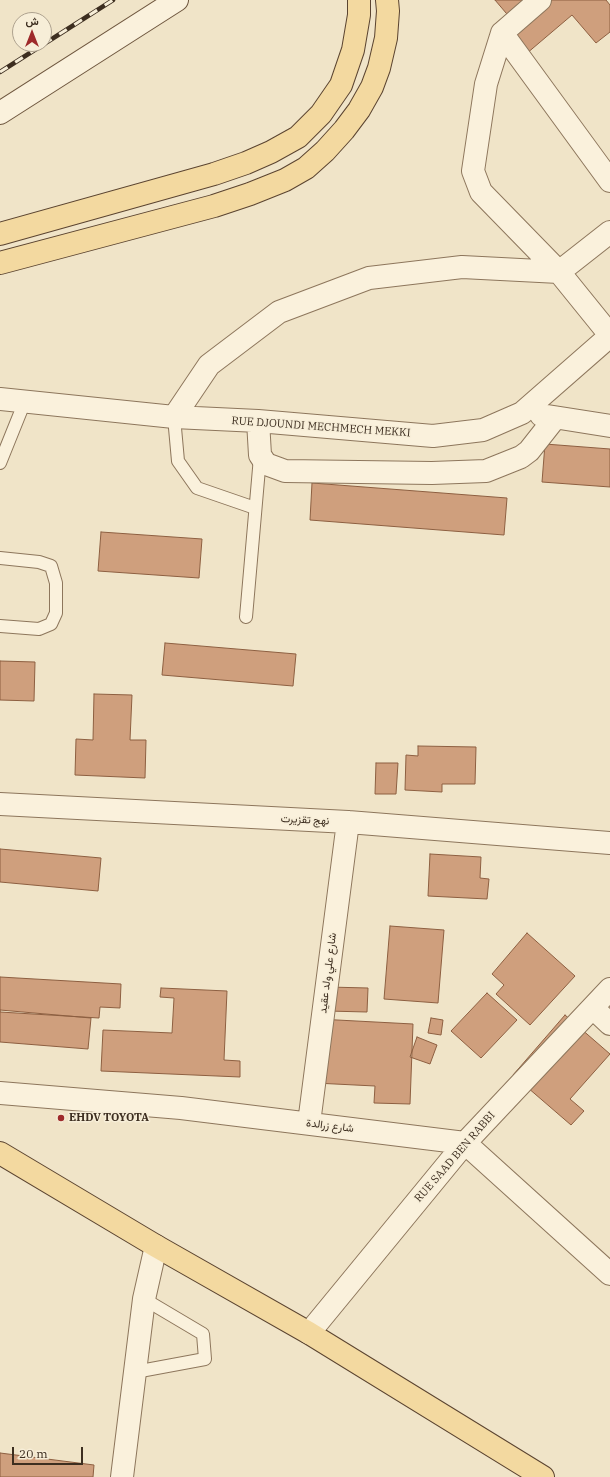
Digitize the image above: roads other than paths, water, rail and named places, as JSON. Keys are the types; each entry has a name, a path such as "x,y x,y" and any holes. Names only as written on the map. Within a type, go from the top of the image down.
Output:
{"main road":[{"path":"0,234 246,164 298,137 321,114 341,85 353,50 359,15 359,0"},
{"path":"0,263 214,206 285,180 306,168 325,151 344,130 359,110 372,87 379,68 386,38 388,11 387,0"},
{"path":"0,1153 156,1246 309,1333 544,1477"}],"street":[{"path":"0,113 178,0"},
{"path":"540,0 502,33 486,84 473,171 481,192 559,272 610,335"},
{"path":"502,33 610,181"},
{"path":"174,417 209,365 279,312 369,278 462,267 559,272 610,232"},
{"name":"RUE DJOUNDI MECHMECH MEKKI","path":"0,399 174,417 258,421 433,436 483,430 522,412 610,335"},
{"path":"522,412 610,426"},
{"path":"258,421 260,455 266,464 285,471 432,473 486,471 521,457 529,451 555,418"},
{"name":"نهج تقزيرت","path":"0,804 348,822 610,843"},
{"name":"شارع علي ولد عقيد","path":"309,1123 348,822"},
{"name":"RUE SAAD BEN RABBI","path":"309,1333 465,1142 610,989"},
{"path":"593,1008 610,1024"},
{"name":"شارع زرالدة","path":"0,1093 182,1108 465,1142"},
{"path":"465,1142 610,1274"},
{"path":"122,1477 144,1299 156,1246"}],"lane":[{"path":"0,463 25,401"},
{"path":"174,417 178,461 197,488 255,508"},
{"path":"246,617 260,455"},
{"path":"0,558 40,562 52,566 56,583 56,613 52,624 40,629 0,626"},
{"path":"135,1372 205,1359 203,1334 144,1299"}],"railway":[{"path":"52,39 113,0"},
{"path":"0,72 31,52"}],"place":[{"name":"EHDV TOYOTA","path":"61,1118"}]}
